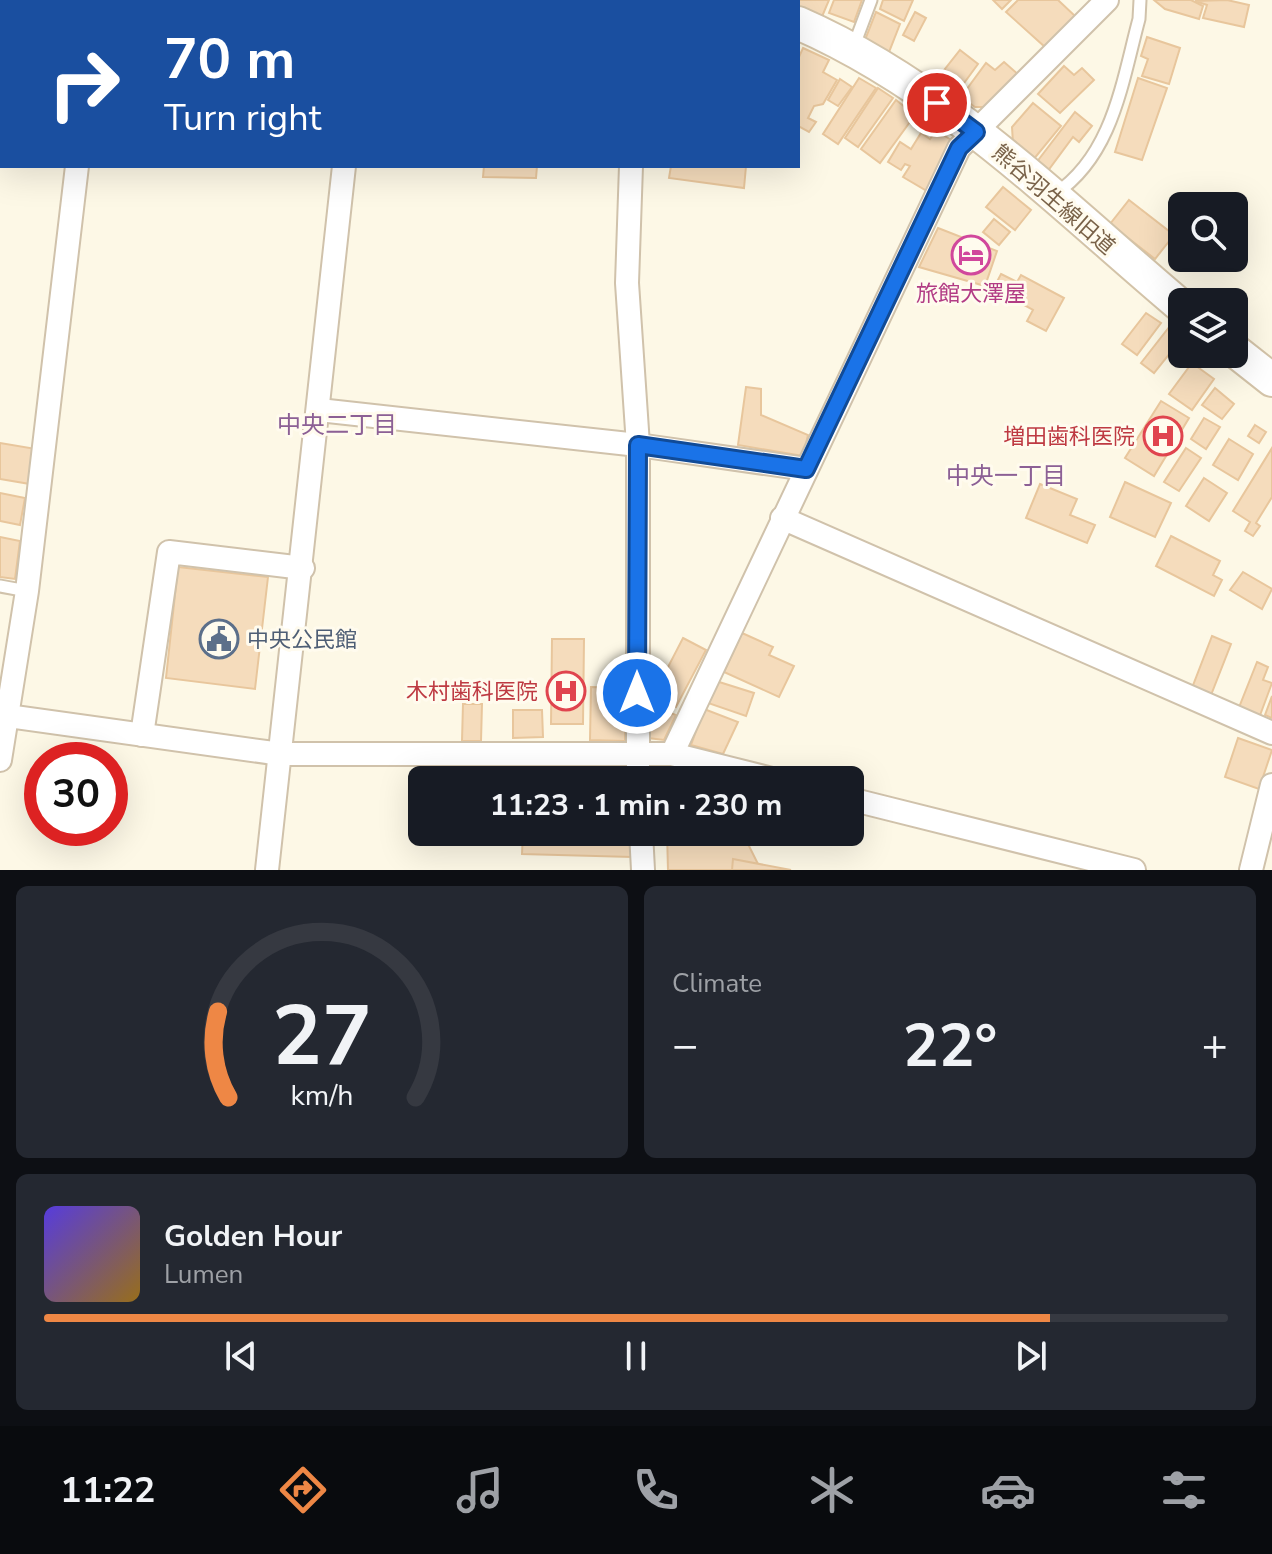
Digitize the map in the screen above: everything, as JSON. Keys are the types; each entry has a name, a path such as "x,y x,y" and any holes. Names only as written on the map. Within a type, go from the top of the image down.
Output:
{"street":[{"path":"672,754 959,148 1107,0"},
{"name":"熊谷羽生線旧道","path":"800,24 853,49 917,88 976,132 1168,295"},
{"path":"0,760 3,716 27,591 77,168"},
{"path":"267,870 303,568 344,168"},
{"path":"631,168 627,283 638,445 637,766"},
{"path":"1248,361 1272,380"},
{"path":"319,410 638,445 806,469"},
{"path":"782,518 1272,733"},
{"path":"142,735 169,552 303,568"},
{"path":"3,716 281,754 672,754 720,766"},
{"path":"1251,870 1272,785"},
{"path":"864,802 1134,870"},
{"path":"642,846 643,870"}],"lane":[{"path":"853,49 871,0"},
{"path":"1050,197 1073,182 1106,138 1139,19 1140,0"},
{"path":"0,586 27,591"}],"building":[{"path":"800,0 829,0 821,19 800,11"},
{"path":"834,0 862,0 854,22 829,13"},
{"path":"883,0 913,0 904,21 880,9"},
{"path":"993,0 1011,0 1002,9"},
{"path":"1018,0 1058,0 1075,16 1045,47 1006,12"},
{"path":"1154,0 1191,0 1203,6 1199,19 1165,9"},
{"path":"1227,0 1249,5 1244,27 1203,18 1207,5 1195,1"},
{"path":"876,12 900,24 889,52 865,40"},
{"path":"915,12 926,18 914,41 903,35"},
{"path":"1147,37 1180,48 1169,84 1142,76 1148,59 1141,56"},
{"path":"803,48 829,60 823,72 837,80 823,104 814,106 808,118 816,122 809,132 800,127 800,55"},
{"path":"960,50 978,64 956,94 937,79"},
{"path":"1004,62 1020,76 991,107 975,107 961,97 986,63 995,70"},
{"path":"1064,66 1074,75 1082,68 1094,80 1060,113 1038,94"},
{"path":"859,78 876,88 838,144 823,134"},
{"path":"1138,78 1167,88 1142,160 1115,152"},
{"path":"840,79 852,87 838,106 828,100"},
{"path":"878,88 893,98 858,147 845,138"},
{"path":"896,100 915,115 880,163 861,149"},
{"path":"1033,103 1061,126 1033,160 1013,143 1012,127"},
{"path":"1075,112 1092,126 1079,142 1073,137 1047,172 1036,163"},
{"path":"936,130 954,142 927,191 903,177 910,166 905,164 901,170 888,162 900,142 911,149 921,133 930,139"},
{"path":"484,168 537,168 536,178 483,177"},
{"path":"671,168 746,168 744,188 669,178"},
{"path":"1003,187 1031,210 1015,230 986,207"},
{"path":"1129,200 1168,230 1168,243 1155,259 1110,224"},
{"path":"994,219 1010,232 999,245 983,232"},
{"path":"938,228 997,251 985,286 919,267"},
{"path":"1001,274 1017,282 1021,275 1064,298 1046,331 1027,321 1033,310 1008,296 1005,303 990,295"},
{"path":"1146,313 1161,323 1137,355 1122,344"},
{"path":"1168,329 1168,356 1154,373 1141,363"},
{"path":"1188,368 1199,368 1214,379 1192,410 1169,394"},
{"path":"746,387 761,389 761,415 808,435 803,456 738,445"},
{"path":"1215,388 1234,404 1222,419 1202,405"},
{"path":"1161,401 1189,418 1154,476 1125,458"},
{"path":"1204,418 1220,427 1206,449 1191,439"},
{"path":"1255,425 1266,432 1259,443 1248,436"},
{"path":"1229,439 1253,454 1238,480 1213,465"},
{"path":"0,443 36,449 30,484 0,479"},
{"path":"1186,448 1201,458 1179,491 1164,482"},
{"path":"1272,448 1272,497 1256,523 1260,526 1253,536 1245,531 1250,522 1233,511"},
{"path":"1204,478 1227,493 1209,521 1186,506"},
{"path":"1125,482 1171,503 1155,537 1110,517"},
{"path":"1040,484 1077,499 1070,515 1095,525 1087,543 1026,518"},
{"path":"0,493 25,498 20,525 0,521"},
{"path":"1171,536 1220,561 1213,575 1222,580 1214,596 1156,566"},
{"path":"0,537 20,541 15,579 0,577"},
{"path":"178,567 268,577 255,689 166,678"},
{"path":"1243,572 1272,589 1262,609 1230,590"},
{"path":"742,633 773,647 769,655 794,666 779,697 724,672"},
{"path":"1212,636 1231,644 1211,695 1192,688"},
{"path":"683,638 706,650 676,707 653,696"},
{"path":"552,639 584,639 583,724 551,724"},
{"path":"1257,662 1268,667 1263,680 1272,683 1259,718 1238,710"},
{"path":"716,681 754,693 746,716 708,703"},
{"path":"591,687 626,688 625,741 590,740"},
{"path":"1272,696 1272,718 1265,715"},
{"path":"463,704 482,704 481,741 462,741"},
{"path":"648,705 676,715 664,740 648,738"},
{"path":"704,709 738,722 723,754 691,745"},
{"path":"513,710 542,710 543,737 513,738"},
{"path":"1238,738 1272,750 1259,789 1225,777"},
{"path":"522,846 632,846 632,857 522,854"},
{"path":"667,846 749,846 761,870 668,870"},
{"path":"733,859 791,870 732,870"}],"place":[{"name":"旅館大澤屋","path":"971,255"},
{"name":"増田歯科医院","path":"1163,436"},
{"name":"中央公民館","path":"219,639"},
{"name":"木村歯科医院","path":"566,691"}],"district":[{"name":"中央二丁目","path":"337,425"},
{"name":"中央一丁目","path":"1006,476"}],"route":[{"path":"637,693 638,445 806,469 959,148 976,132 937,103"}]}
